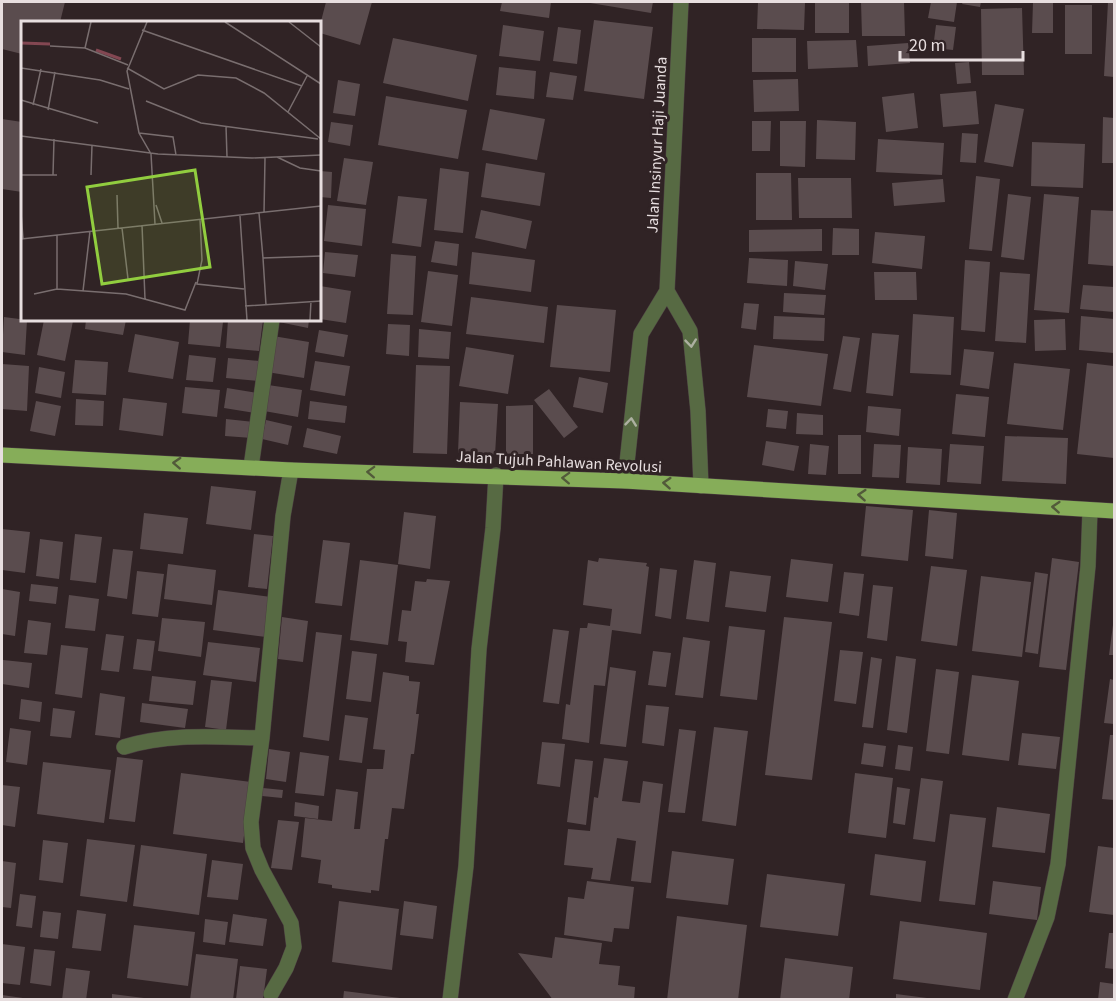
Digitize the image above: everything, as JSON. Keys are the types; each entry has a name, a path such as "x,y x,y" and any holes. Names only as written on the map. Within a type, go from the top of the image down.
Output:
{"main road":[{"name":"Jalan Tujuh Pahlawan Revolusi","path":"2,455 251,466 291,470 625,481 1114,511"}],"street":[{"name":"Jalan Insinyur Haji Juanda","path":"625,481 641,334 667,291 681,2"},
{"path":"667,291 690,330 698,411 701,486"},
{"path":"251,466 272,321"},
{"path":"271,994 286,968 294,947 291,923 262,870 253,848 251,822 262,738 283,516 291,470"},
{"path":"450,999 466,866 479,649 493,528 496,475"},
{"path":"1015,999 1047,917 1058,864 1088,566 1090,510"},
{"path":"124,747 146,740 171,737 262,738"}],"building":[{"path":"2,2 65,2 60,21 21,21 21,54 2,49"},
{"path":"326,2 372,2 360,45 321,33 321,21"},
{"path":"502,2 551,2 549,18 500,11"},
{"path":"584,2 653,2 651,13"},
{"path":"758,2 805,3 804,30 757,29"},
{"path":"815,2 849,3 849,33 815,33"},
{"path":"861,2 904,2 905,36 862,36"},
{"path":"931,2 957,2 954,22 928,18"},
{"path":"963,2 981,2 980,7 962,4"},
{"path":"1033,2 1053,2 1053,33 1032,33"},
{"path":"1108,2 1114,2 1114,77 1104,76"},
{"path":"1065,5 1092,5 1092,54 1065,54"},
{"path":"1022,8 1024,75 982,75 981,9"},
{"path":"594,20 653,27 644,99 584,91"},
{"path":"503,25 544,31 540,61 499,56"},
{"path":"936,25 956,27 953,50 933,48"},
{"path":"558,27 581,30 577,64 553,61"},
{"path":"393,38 477,55 468,101 383,83"},
{"path":"752,38 796,38 796,72 752,72"},
{"path":"856,40 858,67 808,69 807,41"},
{"path":"908,43 910,63 868,66 867,46"},
{"path":"969,62 971,83 957,84 955,63"},
{"path":"499,67 536,71 534,99 496,95"},
{"path":"550,72 577,76 573,100 546,97"},
{"path":"798,79 799,111 754,112 753,80"},
{"path":"338,80 360,84 355,116 333,113"},
{"path":"976,91 979,124 943,127 940,94"},
{"path":"914,93 918,128 886,132 882,97"},
{"path":"386,96 467,110 458,159 378,145"},
{"path":"995,104 1024,109 1013,167 984,162"},
{"path":"490,109 545,119 537,160 482,150"},
{"path":"1103,117 1114,118 1114,163 1102,163"},
{"path":"2,119 21,122 21,192 2,189"},
{"path":"817,120 856,122 855,160 816,159"},
{"path":"752,121 771,121 770,151 752,151"},
{"path":"780,121 806,121 805,167 780,166"},
{"path":"331,122 353,125 350,146 328,142"},
{"path":"962,133 978,134 976,163 960,162"},
{"path":"878,139 944,143 942,175 876,172"},
{"path":"1032,142 1085,144 1083,188 1031,186"},
{"path":"344,158 373,162 366,205 337,201"},
{"path":"486,163 545,173 540,206 481,197"},
{"path":"440,168 469,172 463,233 434,230"},
{"path":"321,171 332,172 331,198 321,197"},
{"path":"756,173 791,173 792,220 756,220"},
{"path":"976,176 1000,179 992,251 969,249"},
{"path":"798,178 851,178 852,218 799,218"},
{"path":"943,179 945,202 894,206 892,183"},
{"path":"1008,194 1031,197 1024,260 1001,257"},
{"path":"1044,194 1079,197 1069,313 1034,310"},
{"path":"398,196 427,199 421,247 392,243"},
{"path":"328,205 366,209 362,246 324,241"},
{"path":"481,210 532,221 526,249 475,238"},
{"path":"1091,210 1114,211 1114,266 1088,264"},
{"path":"833,228 859,229 859,255 832,255"},
{"path":"822,229 822,251 749,252 749,230"},
{"path":"875,232 925,236 922,269 872,263"},
{"path":"435,241 459,244 457,266 431,262"},
{"path":"325,252 358,255 355,277 323,273"},
{"path":"472,252 535,260 531,292 469,284"},
{"path":"391,254 416,256 413,315 387,314"},
{"path":"749,258 788,260 787,286 747,283"},
{"path":"965,260 990,262 985,332 961,330"},
{"path":"795,261 828,264 825,290 793,286"},
{"path":"428,271 458,275 452,326 421,322"},
{"path":"874,272 916,272 917,300 875,300"},
{"path":"1000,272 1030,274 1026,343 995,341"},
{"path":"1083,285 1114,287 1114,312 1080,309"},
{"path":"321,286 351,291 346,323 321,319"},
{"path":"784,293 826,295 824,315 783,312"},
{"path":"471,297 548,307 544,343 466,334"},
{"path":"744,303 759,304 756,330 741,328"},
{"path":"557,305 616,310 610,372 550,367"},
{"path":"913,314 954,317 951,375 910,373"},
{"path":"774,316 825,318 824,341 773,339"},
{"path":"1081,316 1114,319 1114,353 1079,350"},
{"path":"4,317 27,321 25,355 2,352"},
{"path":"1065,319 1066,350 1035,351 1034,320"},
{"path":"44,321 73,321 65,361 37,355"},
{"path":"86,321 126,321 123,335 85,329"},
{"path":"190,321 223,322 220,347 188,344"},
{"path":"228,321 263,321 259,351 226,348"},
{"path":"274,321 309,321 308,328"},
{"path":"388,324 410,325 409,356 386,354"},
{"path":"419,329 451,332 449,359 418,357"},
{"path":"319,330 348,335 344,357 315,352"},
{"path":"872,333 899,335 893,396 866,393"},
{"path":"135,334 179,342 173,379 128,372"},
{"path":"273,336 309,342 304,378 267,372"},
{"path":"843,336 860,338 851,392 833,389"},
{"path":"754,345 828,354 821,406 747,397"},
{"path":"466,347 514,355 508,394 459,386"},
{"path":"964,349 994,352 989,389 960,385"},
{"path":"189,355 216,358 213,382 186,380"},
{"path":"228,358 260,361 258,381 226,378"},
{"path":"75,360 108,362 106,395 72,393"},
{"path":"315,361 350,366 345,396 310,390"},
{"path":"1014,363 1070,369 1063,430 1007,424"},
{"path":"1087,363 1114,366 1114,458 1077,454"},
{"path":"2,364 29,366 27,411 2,409"},
{"path":"416,365 450,366 447,454 413,453"},
{"path":"39,367 65,372 61,398 35,393"},
{"path":"579,377 608,383 603,413 573,407"},
{"path":"268,385 302,390 298,417 264,411"},
{"path":"185,387 220,390 217,417 182,413"},
{"path":"227,388 258,393 255,413 224,408"},
{"path":"549,389 578,427 564,438 534,400"},
{"path":"956,394 989,397 985,437 952,434"},
{"path":"123,398 167,403 163,436 119,430"},
{"path":"76,399 104,401 103,426 75,425"},
{"path":"36,401 61,406 55,436 30,431"},
{"path":"310,401 347,406 345,423 308,419"},
{"path":"460,402 498,404 495,455 458,453"},
{"path":"533,405 533,454 506,454 506,406"},
{"path":"868,406 901,409 899,436 866,432"},
{"path":"768,409 788,411 786,429 766,427"},
{"path":"797,413 823,415 823,435 796,434"},
{"path":"226,419 254,422 252,438 225,436"},
{"path":"266,420 292,426 288,445 262,439"},
{"path":"307,428 341,436 337,454 303,447"},
{"path":"838,435 861,435 861,474 838,474"},
{"path":"1005,436 1068,438 1066,484 1002,481"},
{"path":"766,441 799,446 794,471 762,465"},
{"path":"810,444 829,446 826,475 808,474"},
{"path":"874,444 901,445 899,478 872,477"},
{"path":"950,444 984,446 981,484 947,482"},
{"path":"908,447 942,449 940,485 906,483"},
{"path":"211,486 256,491 251,530 206,524"},
{"path":"866,506 913,510 908,561 861,556"},
{"path":"929,510 957,513 953,559 925,556"},
{"path":"404,512 436,516 430,569 398,564"},
{"path":"144,513 188,518 183,554 140,549"},
{"path":"2,529 30,532 25,573 2,570"},
{"path":"75,534 102,537 96,583 70,580"},
{"path":"254,534 273,536 267,589 248,587"},
{"path":"40,539 63,542 59,579 36,576"},
{"path":"323,540 350,543 342,606 315,603"},
{"path":"113,549 133,551 127,599 107,596"},
{"path":"599,558 647,563 646,566 649,567 641,634 612,630 605,686 594,685 589,743 562,739 566,704 570,705 580,628 587,628 588,623 610,626 612,609 583,605 588,560 598,562"},
{"path":"1052,558 1079,562 1066,670 1039,667"},
{"path":"791,559 833,564 828,602 786,597"},
{"path":"360,560 398,565 388,645 350,640"},
{"path":"694,560 716,563 709,622 686,619"},
{"path":"168,564 216,570 212,605 164,599"},
{"path":"931,566 967,570 957,646 921,641"},
{"path":"660,568 677,570 671,619 655,616"},
{"path":"137,571 164,574 158,617 132,614"},
{"path":"730,571 771,576 766,612 725,607"},
{"path":"844,572 864,574 859,616 839,613"},
{"path":"1035,572 1048,574 1038,654 1025,652"},
{"path":"981,576 1031,582 1022,657 972,651"},
{"path":"427,579 450,581 434,665 405,662 407,642 398,641 402,610 411,611 415,581 426,582"},
{"path":"31,584 58,587 56,604 29,601"},
{"path":"873,585 893,587 887,641 867,638"},
{"path":"2,589 20,592 15,636 2,634"},
{"path":"218,590 271,597 266,637 213,630"},
{"path":"69,595 99,599 95,631 65,628"},
{"path":"282,617 308,621 303,662 278,659"},
{"path":"784,617 832,622 812,780 765,775"},
{"path":"162,618 205,622 201,657 158,651"},
{"path":"28,620 51,623 47,655 24,653"},
{"path":"1113,625 1114,655 1109,655"},
{"path":"729,626 765,630 757,700 720,696"},
{"path":"553,629 569,631 559,704 543,702"},
{"path":"316,632 342,635 329,741 303,737"},
{"path":"106,634 124,636 119,672 101,670"},
{"path":"683,637 710,641 703,698 675,695"},
{"path":"137,639 155,641 151,671 133,669"},
{"path":"208,642 260,648 256,682 203,675"},
{"path":"61,645 88,648 82,698 55,694"},
{"path":"840,650 863,652 856,704 834,701"},
{"path":"352,651 377,654 371,702 346,699"},
{"path":"653,651 671,653 666,687 648,685"},
{"path":"896,656 916,659 907,733 887,730"},
{"path":"871,657 882,659 873,728 862,727"},
{"path":"3,660 32,663 29,688 2,684"},
{"path":"610,667 636,671 626,747 600,744"},
{"path":"936,669 959,672 949,754 926,751"},
{"path":"383,672 409,676 409,681 420,682 414,754 411,754 404,809 392,808 388,839 385,839 379,891 371,890 371,893 332,888 332,885 318,883 321,860 301,857 305,818 332,821 336,789 358,792 354,829 360,829 367,769 383,769 385,750 373,749"},
{"path":"972,675 1019,681 1009,761 962,755"},
{"path":"152,676 196,681 193,705 149,701"},
{"path":"1110,679 1114,680 1114,724 1104,723"},
{"path":"211,680 232,682 226,730 205,727"},
{"path":"100,693 125,697 120,738 95,735"},
{"path":"21,699 42,702 40,722 19,719"},
{"path":"142,703 188,709 185,728 140,722"},
{"path":"646,705 669,707 664,746 642,743"},
{"path":"53,708 75,711 71,738 50,736"},
{"path":"345,715 368,718 362,763 339,760"},
{"path":"714,727 748,731 736,826 702,821"},
{"path":"10,728 31,731 27,765 6,762"},
{"path":"679,729 696,731 685,813 668,812"},
{"path":"1022,733 1060,737 1056,769 1018,765"},
{"path":"1110,735 1114,735 1114,800 1102,799"},
{"path":"542,742 565,744 560,787 537,784"},
{"path":"864,743 886,746 883,767 861,764"},
{"path":"898,745 913,747 910,771 895,769"},
{"path":"269,749 290,752 286,782 266,779"},
{"path":"300,752 329,756 324,796 295,793"},
{"path":"117,757 143,760 135,822 109,819"},
{"path":"604,758 628,761 622,801 640,803 643,781 663,784 651,883 631,881 636,841 617,838 610,881 591,879 593,868 564,865 568,829 590,831 594,797 598,798"},
{"path":"575,759 593,761 586,825 567,822"},
{"path":"43,762 111,770 104,823 37,814"},
{"path":"181,773 251,782 243,843 173,834"},
{"path":"855,773 893,778 886,838 848,833"},
{"path":"921,778 943,781 935,842 913,839"},
{"path":"2,785 20,787 15,827 2,825"},
{"path":"897,787 910,789 905,825 893,823"},
{"path":"263,788 283,790 282,798 262,796"},
{"path":"295,802 319,806 318,819 294,816"},
{"path":"997,807 1050,814 1045,853 992,847"},
{"path":"950,814 986,818 975,905 939,901"},
{"path":"278,820 299,822 292,870 271,868"},
{"path":"87,839 135,845 127,902 80,896"},
{"path":"43,840 68,843 63,883 39,880"},
{"path":"141,845 207,854 199,915 133,906"},
{"path":"1098,846 1114,848 1114,915 1089,912"},
{"path":"672,851 734,859 728,905 666,898"},
{"path":"875,854 926,861 921,902 870,895"},
{"path":"212,860 243,864 238,900 207,897"},
{"path":"2,861 16,863 11,908 2,907"},
{"path":"767,874 845,884 838,936 760,927"},
{"path":"587,881 634,887 629,929 614,928 612,942 564,935 568,897 584,899"},
{"path":"993,881 1041,887 1037,920 989,914"},
{"path":"20,894 36,896 32,928 16,926"},
{"path":"339,901 399,909 392,970 332,962"},
{"path":"404,901 437,906 433,939 400,935"},
{"path":"77,910 106,914 101,951 72,948"},
{"path":"43,911 61,913 58,939 40,937"},
{"path":"233,914 267,919 263,946 229,942"},
{"path":"677,916 747,925 738,1000 667,1000"},
{"path":"205,919 228,922 225,945 203,942"},
{"path":"900,921 987,933 980,990 893,979"},
{"path":"134,925 195,932 188,986 127,978"},
{"path":"1109,933 1114,933 1114,969 1105,968"},
{"path":"555,937 602,943 599,964 620,966 618,985 635,987 634,1000 553,1000 518,953 552,958"},
{"path":"2,944 25,947 20,985 2,983"},
{"path":"34,949 55,951 51,986 30,983"},
{"path":"196,954 238,959 233,1000 190,1000"},
{"path":"785,958 853,967 849,1000 780,1000"},
{"path":"240,966 267,969 263,1000 236,999"},
{"path":"66,968 90,971 86,1000 62,1000"},
{"path":"1100,982 1114,984 1114,1000 1098,1000"},
{"path":"344,991 400,998 400,1000 343,1000"},
{"path":"112,994 144,998 144,1000 112,1000"},
{"path":"896,994 927,998 927,1000 896,1000"},
{"path":"2,995 23,998 23,1000 2,1000"}]}
